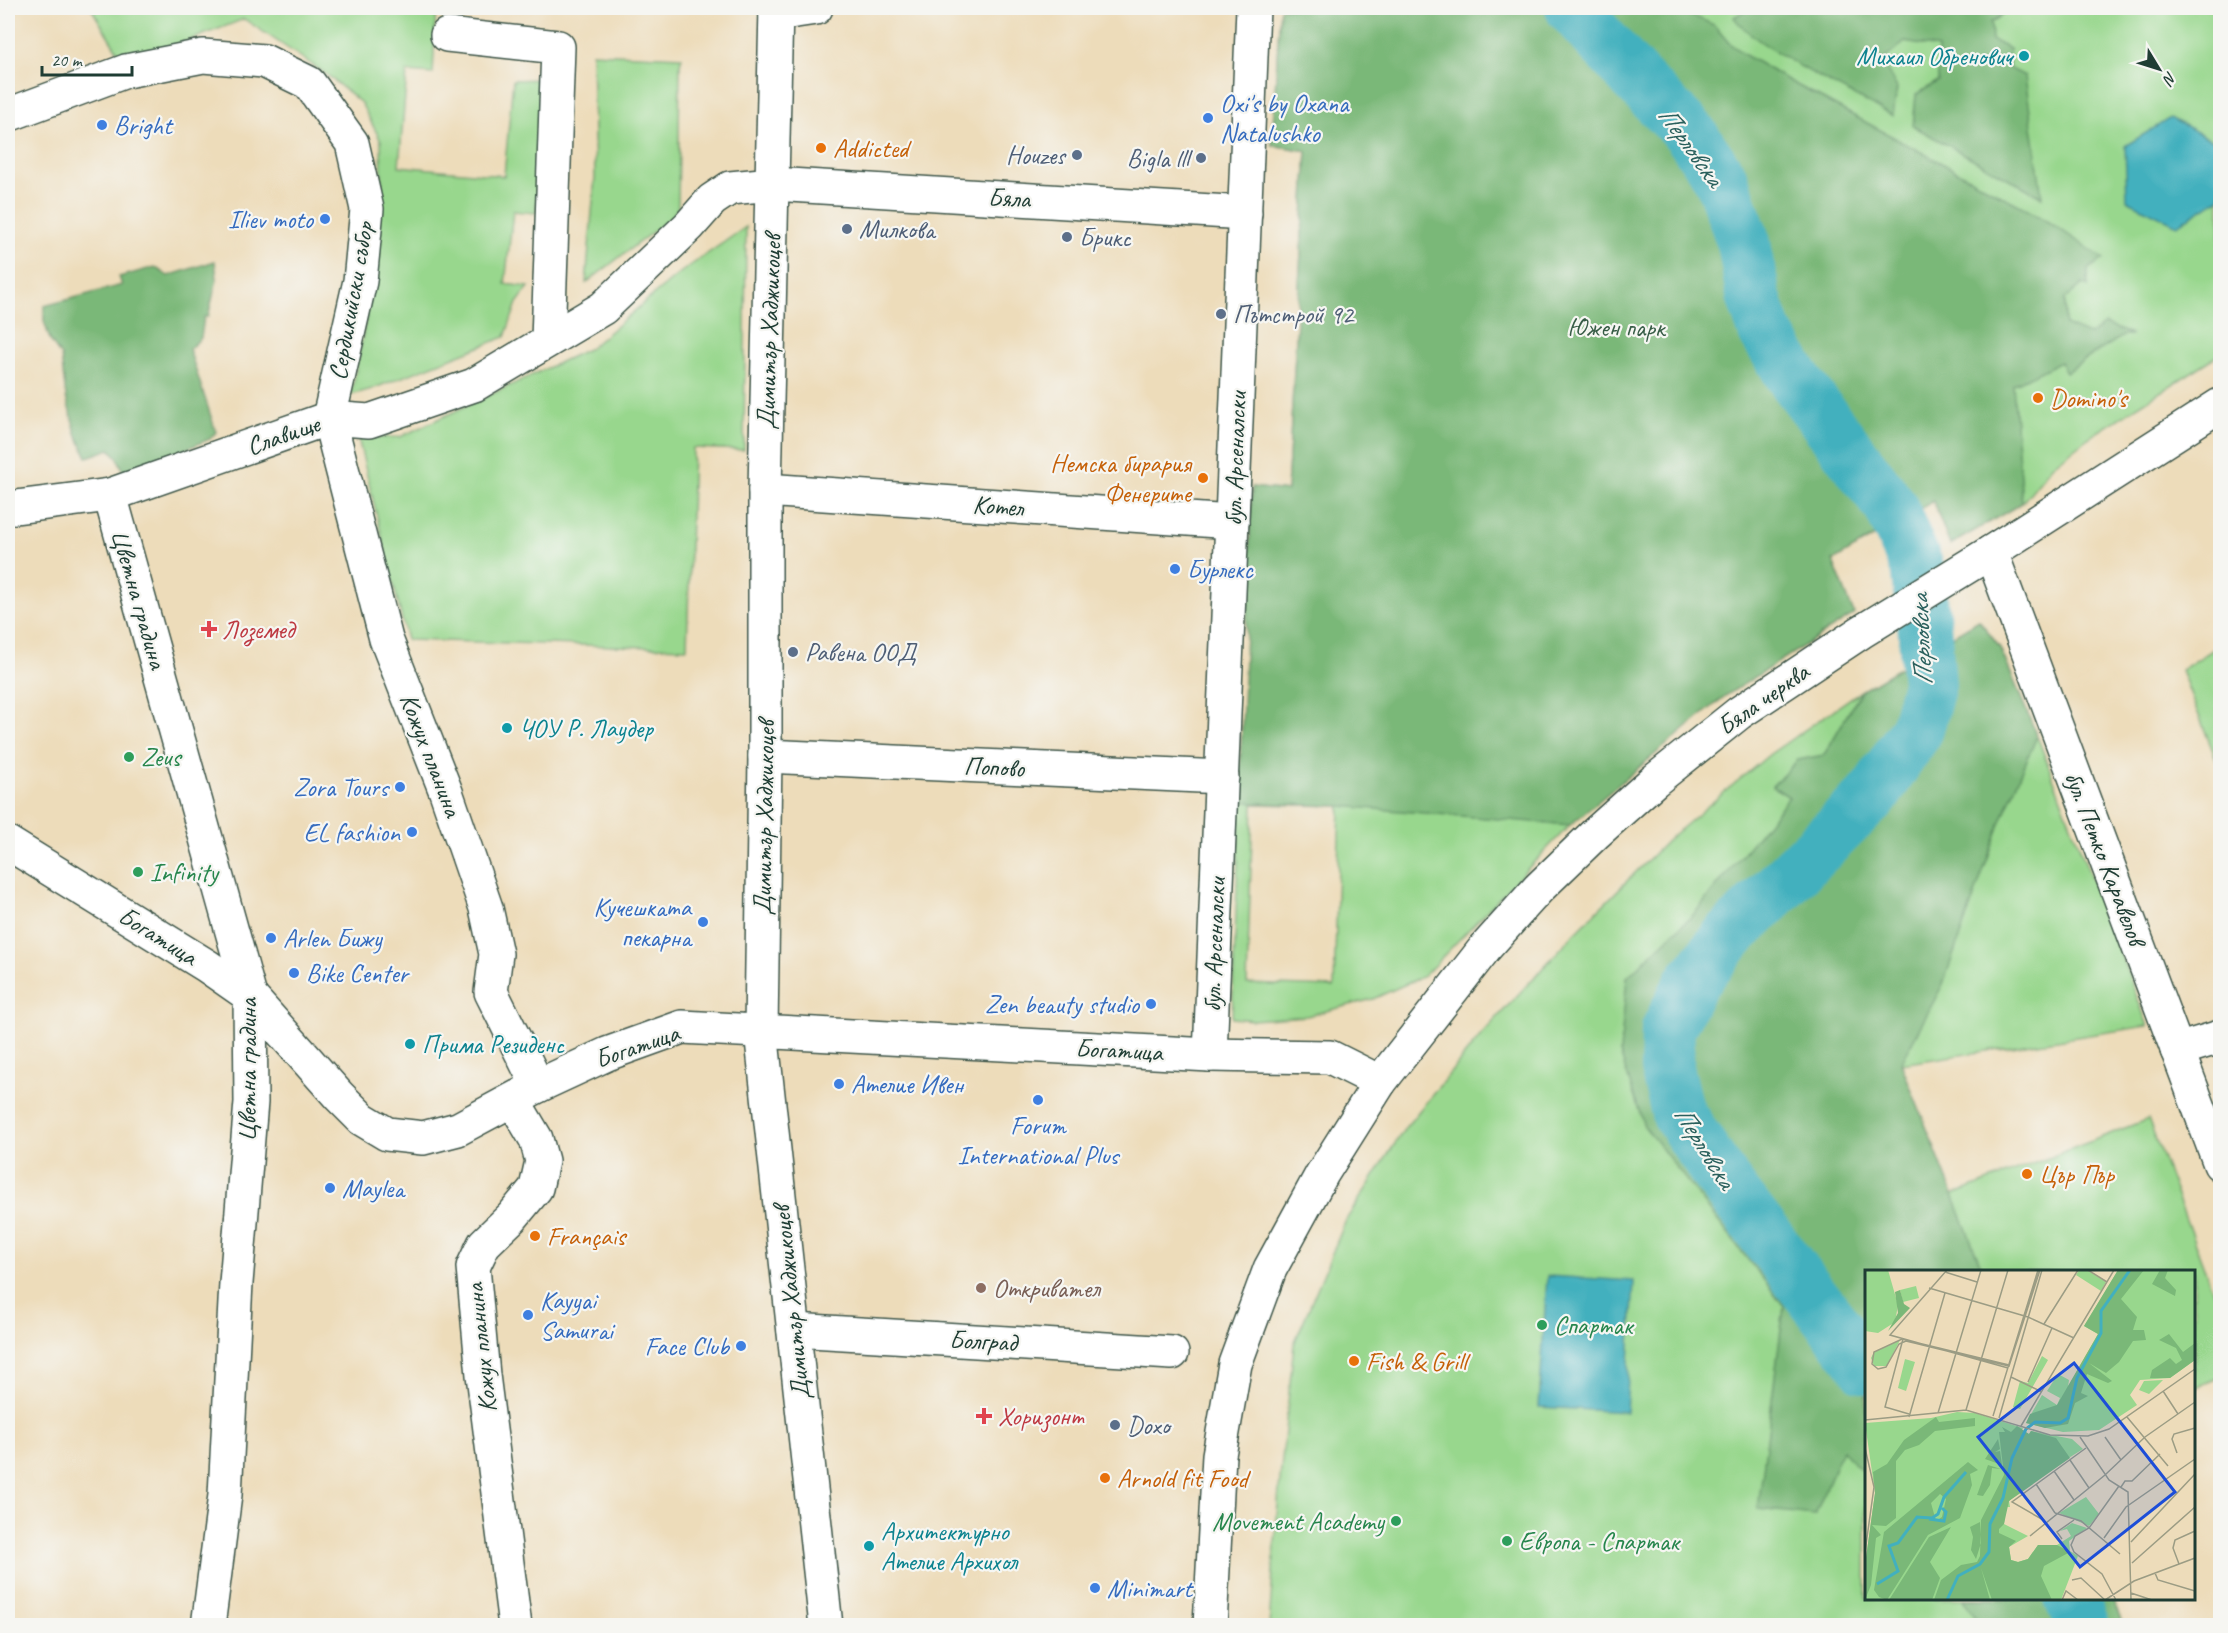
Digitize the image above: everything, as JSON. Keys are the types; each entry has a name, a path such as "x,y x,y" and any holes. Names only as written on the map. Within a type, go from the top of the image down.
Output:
{"street":[{"path":"776,11 816,8"},
{"name":"бул. Арсеналски","path":"1210,1055 1253,8"},
{"name":"Димитър Хаджикоцев","path":"776,11 765,490 765,756 761,1031 826,1626"},
{"path":"447,35 558,47 548,340"},
{"name":"Сердикийски събор","path":"8,115 126,71 203,56 264,61 309,82 352,143 367,209 360,281 329,418"},
{"name":"Бяла","path":"773,184 1245,213"},
{"name":"Славище","path":"8,508 110,495 329,418 369,421 474,385 603,308 689,226 712,200 730,188 773,184"},
{"name":"Бяла черква","path":"1380,1082 1445,996 1539,888 1654,781 1739,713 1861,632 2220,405"},
{"name":"Кожух планина","path":"329,418 386,639 446,792 486,908 496,954 491,992 526,1093 542,1161 536,1188 512,1217 484,1244 473,1267 483,1375 515,1626"},
{"name":"Котел","path":"765,490 1232,522"},
{"name":"Цветна градина","path":"110,495 250,996 252,1102 236,1283 225,1495 208,1626"},
{"name":"бул. Петко Каравелов","path":"1990,552 2220,1164"},
{"name":"Попово","path":"765,756 1222,777"},
{"name":"Богатица","path":"8,843 207,966 250,996 339,1096 363,1119 387,1134 423,1138 458,1130 526,1093 607,1054 682,1027 1210,1055 1330,1057 1380,1082"},
{"path":"2177,1050 2220,1037"},
{"path":"1210,1626 1219,1455 1235,1364 1270,1269 1322,1174 1380,1082"},
{"name":"Болград","path":"794,1330 1172,1353"}],"green space":[{"path":"91,8 436,8 433,74 407,72 399,166 504,176 513,80 544,79 536,213 513,211 505,284 529,287 517,303 505,337 351,395 371,294 382,189 381,141 361,103 326,74 244,19 126,65"},
{"name":"Южен парк","path":"1280,8 2220,8 2220,354 2088,438 2052,466 2022,503 1950,545 1933,501 1833,561 1854,614 1725,696 1642,763 1570,825 1424,976 1373,999 1307,1016 1253,1020 1232,1018 1252,487 1287,491 1307,151 1272,145","holes":["1253,804 1340,806 1334,987 1247,984"]},
{"name":"Южен парк","path":"1280,8 1675,8 1714,25 1729,43 1745,55 2021,206 2104,259 2088,269 2088,287 2083,284 2065,299 2065,325 2089,335 2105,324 2132,335 2124,335 2066,372 2060,362 2013,385 2022,503 1950,545 1933,501 1833,561 1854,614 1725,696 1570,825 1340,806 1253,803 1239,800 1252,487 1287,491 1307,151 1272,145"},
{"path":"1750,8 2004,8 2006,13 1991,22 1992,40 2009,49 2009,68 2025,76 2042,197 1913,126 1916,95 1938,81 1938,48 1905,42 1882,61 1897,88 1893,116 1807,70 1761,42 1744,29 1734,17"},
{"path":"592,53 682,57 680,64 678,207 673,216 586,283 595,177"},
{"path":"746,227 744,450 693,448 687,648 407,640 358,438 400,437 590,348 681,272"},
{"path":"215,261 217,279 208,317 204,317 201,338 189,349 216,432 210,439 129,473 124,472 117,457 110,449 87,457 76,433 66,397 61,356 50,340 44,321 44,306 122,285 119,277 155,267 168,276"},
{"path":"1979,620 2000,648 2037,736 2148,1026 1901,1064 1953,1195 2148,1119 2220,1310 2220,1377 2195,1388 2195,1270 1865,1270 1865,1600 2112,1600 2123,1625 1269,1626 1279,1489 1294,1344 1346,1220 1405,1128 1482,1034 1574,934 1673,835 1770,754 1861,691"},
{"path":"1979,620 2000,648 2037,736 2001,821 1943,984 1901,1063 1983,1270 1865,1270 1865,1474 1842,1450 1815,1515 1758,1509 1784,1306 1644,1126 1620,1053 1627,977 1695,913 1789,797 1772,786 1798,760 1824,755 1861,691"},
{"path":"2220,645 2220,769 2181,670"},
{"path":"1965,1600 2112,1600 2123,1625 1979,1625"}],"water":[{"path":"2170,118 2220,144 2220,198 2177,225 2127,200 2125,146"},
{"path":"1547,1276 1634,1281 1626,1412 1539,1407"}],"waterway":[{"name":"Перловска","path":"1572,8 1636,79 1689,132 1721,179 1744,243 1753,295 1765,331 1794,379 1891,507 1917,567 1929,684 1917,729 1874,794 1727,938 1690,985 1668,1029 1667,1068 1678,1113 1717,1172 1865,1366"},
{"name":"Перловска","path":"2072,1600 2083,1626"}],"place":[{"name":"Михаил Обренович","path":"2024,56"},
{"name":"Oxi's by Oxana Natalushko","path":"1208,118"},
{"name":"Bright","path":"102,125"},
{"name":"Addicted","path":"821,148"},
{"name":"Houzes","path":"1077,155"},
{"name":"Bigla lll","path":"1201,158"},
{"name":"Iliev moto","path":"325,219"},
{"name":"Милкова","path":"847,229"},
{"name":"Брикс","path":"1067,237"},
{"name":"Пътстрой 92","path":"1221,314"},
{"name":"Domino's","path":"2038,398"},
{"name":"Немска бирария Фенерите","path":"1203,478"},
{"name":"Бурлекс","path":"1175,569"},
{"name":"Лоземед","path":"209,629"},
{"name":"Равена ООД","path":"793,652"},
{"name":"ЧОУ Р. Лаудер","path":"507,728"},
{"name":"Zeus","path":"129,757"},
{"name":"Zora Tours","path":"400,787"},
{"name":"EL fashion","path":"412,832"},
{"name":"Infinity","path":"138,872"},
{"name":"Кучешката пекарна","path":"703,922"},
{"name":"Arlen Бижу","path":"271,938"},
{"name":"Bike Center","path":"294,973"},
{"name":"Zen beauty studio","path":"1151,1004"},
{"name":"Прима Резиденс","path":"410,1044"},
{"name":"Ателие Ивен","path":"839,1084"},
{"name":"Forum International Plus","path":"1038,1100"},
{"name":"Цър Пър","path":"2027,1174"},
{"name":"Maylea","path":"330,1188"},
{"name":"Français","path":"535,1236"},
{"name":"Откривател","path":"981,1288"},
{"name":"Kayyai Samurai","path":"528,1315"},
{"name":"Спартак","path":"1542,1325"},
{"name":"Face Club","path":"741,1346"},
{"name":"Fish & Grill","path":"1354,1361"},
{"name":"Хоризонт","path":"984,1416"},
{"name":"Doxo","path":"1115,1425"},
{"name":"Arnold fit Food","path":"1105,1478"},
{"name":"Movement Academy","path":"1396,1521"},
{"name":"Европа - Спартак","path":"1507,1541"},
{"name":"Архитектурно Ателие Архихол","path":"869,1546"},
{"name":"Minimart","path":"1095,1588"}]}
